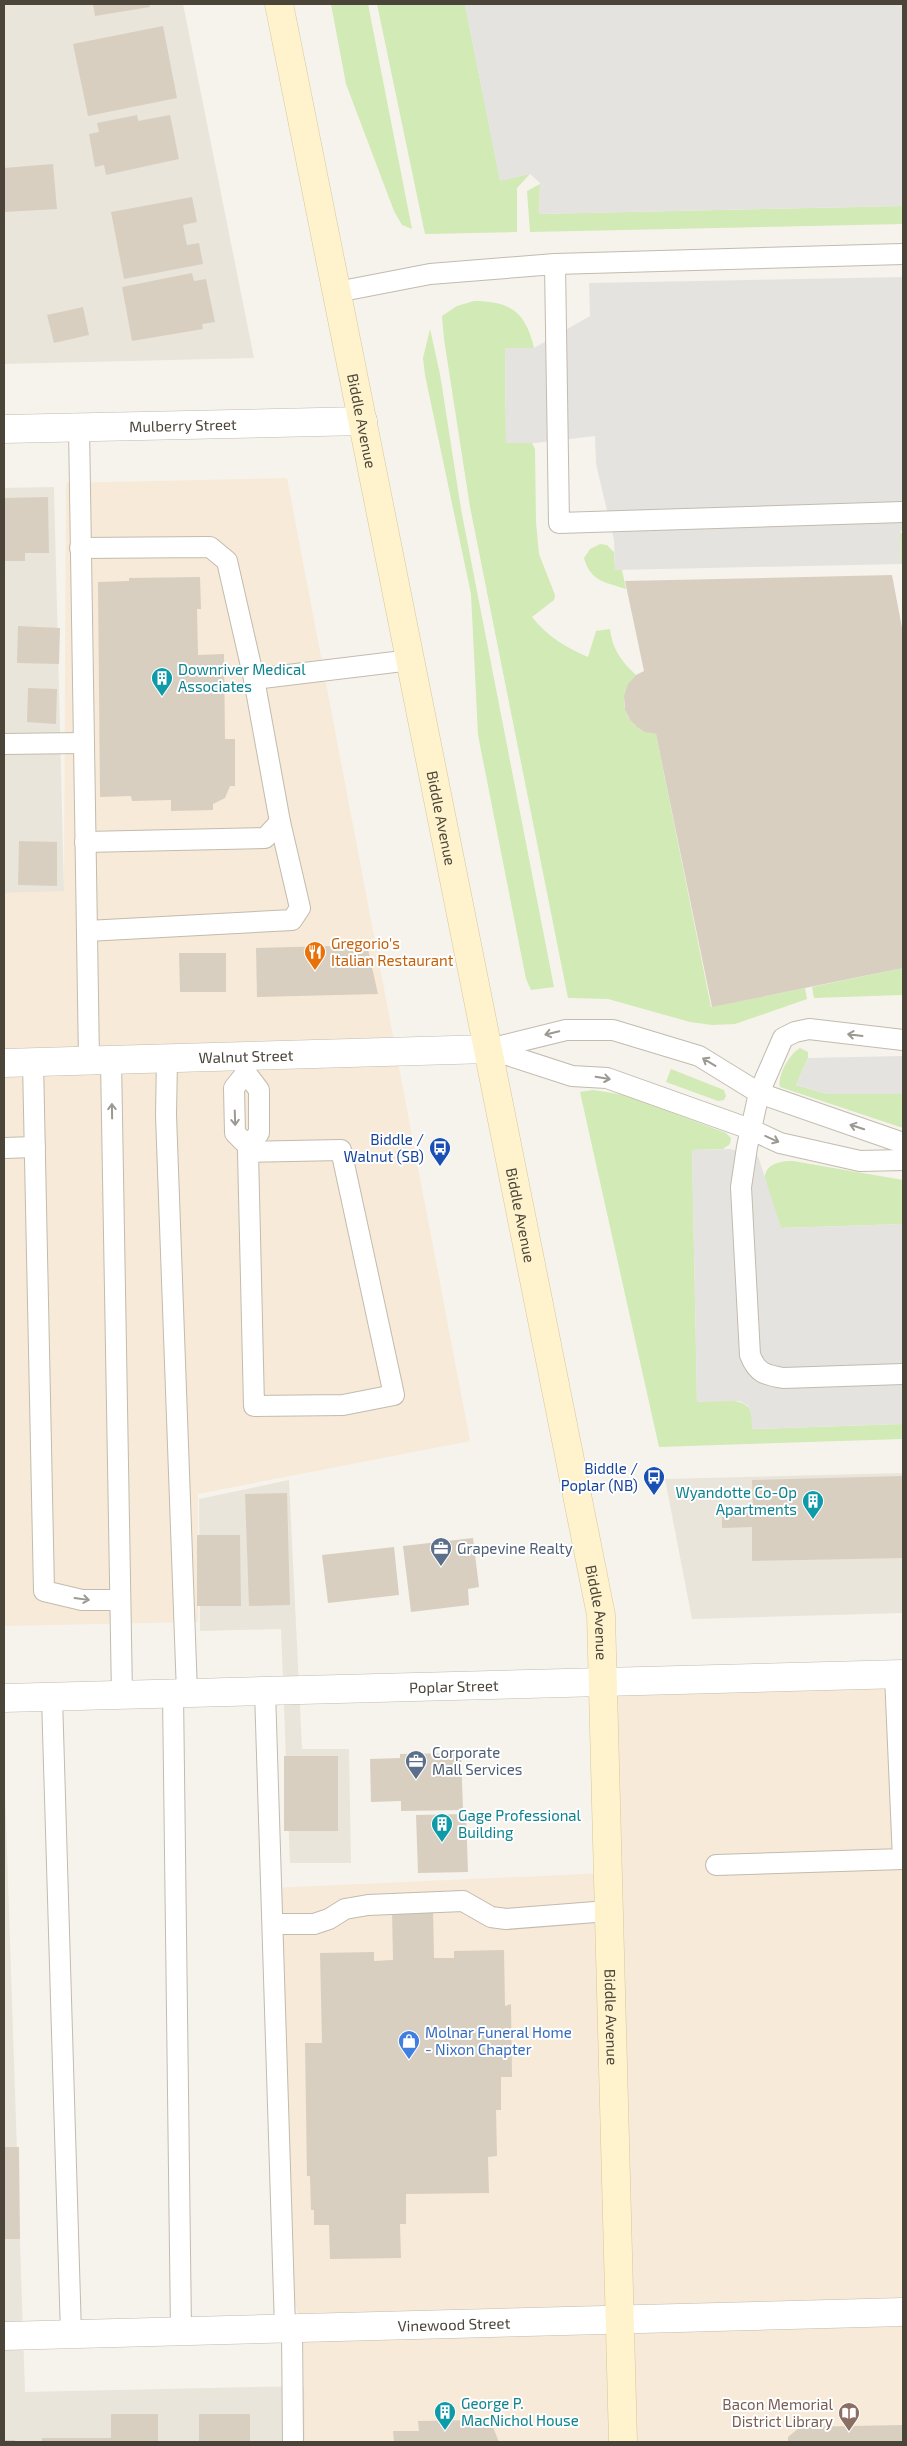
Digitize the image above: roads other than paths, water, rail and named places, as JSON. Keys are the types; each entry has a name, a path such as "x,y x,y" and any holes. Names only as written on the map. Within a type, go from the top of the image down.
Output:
{"main road":[{"name":"Biddle Avenue","path":"279,4 601,1615 618,2319 623,2442"}],"street":[{"name":"Mulberry Street","path":"4,429 363,421"},
{"name":"Walnut Street","path":"4,1063 167,1058 245,1065 489,1049"},
{"name":"Poplar Street","path":"4,1698 899,1674"},
{"name":"Vinewood Street","path":"4,2336 903,2312"}],"lane":[{"path":"337,292 430,274 555,264 903,254"},
{"path":"555,264 559,524 903,512"},
{"path":"79,427 82,743 88,931 100,1060 112,1160 122,1695"},
{"path":"80,548 210,547 227,561 254,679 280,822 300,908 292,920 88,931"},
{"path":"254,679 411,660"},
{"path":"4,744 82,743"},
{"path":"85,842 265,838 280,822"},
{"path":"903,1040 809,1029 795,1032 784,1038 759,1093 750,1129 741,1187 750,1355 754,1367 767,1375 784,1378 903,1374"},
{"path":"489,1049 566,1030 613,1030 699,1056 759,1093 903,1143"},
{"path":"489,1049 572,1076 606,1078 750,1129 780,1142 860,1161 903,1160"},
{"path":"167,1058 166,1114 180,1693 181,2331"},
{"path":"33,1062 44,1590 82,1600 120,1600"},
{"path":"245,1065 234,1088 235,1133 248,1149 254,1406 343,1405 394,1394 341,1150 248,1149"},
{"path":"4,1148 34,1147"},
{"path":"716,1865 903,1859 899,1674"},
{"path":"265,1691 272,1924 294,2442"},
{"path":"52,1697 71,2334"},
{"path":"272,1924 314,1924 329,1919 345,1909 368,1905 454,1901 463,1901 491,1917 506,1919 608,1911"}],"place":[{"name":"Downriver Medical Associates","path":"162,697"},
{"name":"Gregorio's Italian Restaurant","path":"315,971"},
{"name":"Biddle / Walnut (SB)","path":"440,1167"},
{"name":"Biddle / Poplar (NB)","path":"654,1496"},
{"name":"Wyandotte Co-Op Apartments","path":"813,1520"},
{"name":"Grapevine Realty","path":"441,1567"},
{"name":"Corporate Mall Services","path":"416,1780"},
{"name":"Gage Professional Building","path":"442,1843"},
{"name":"Molnar Funeral Home - Nixon Chapter","path":"409,2060"},
{"name":"George P. MacNichol House","path":"445,2431"},
{"name":"Bacon Memorial District Library","path":"849,2432"}]}
